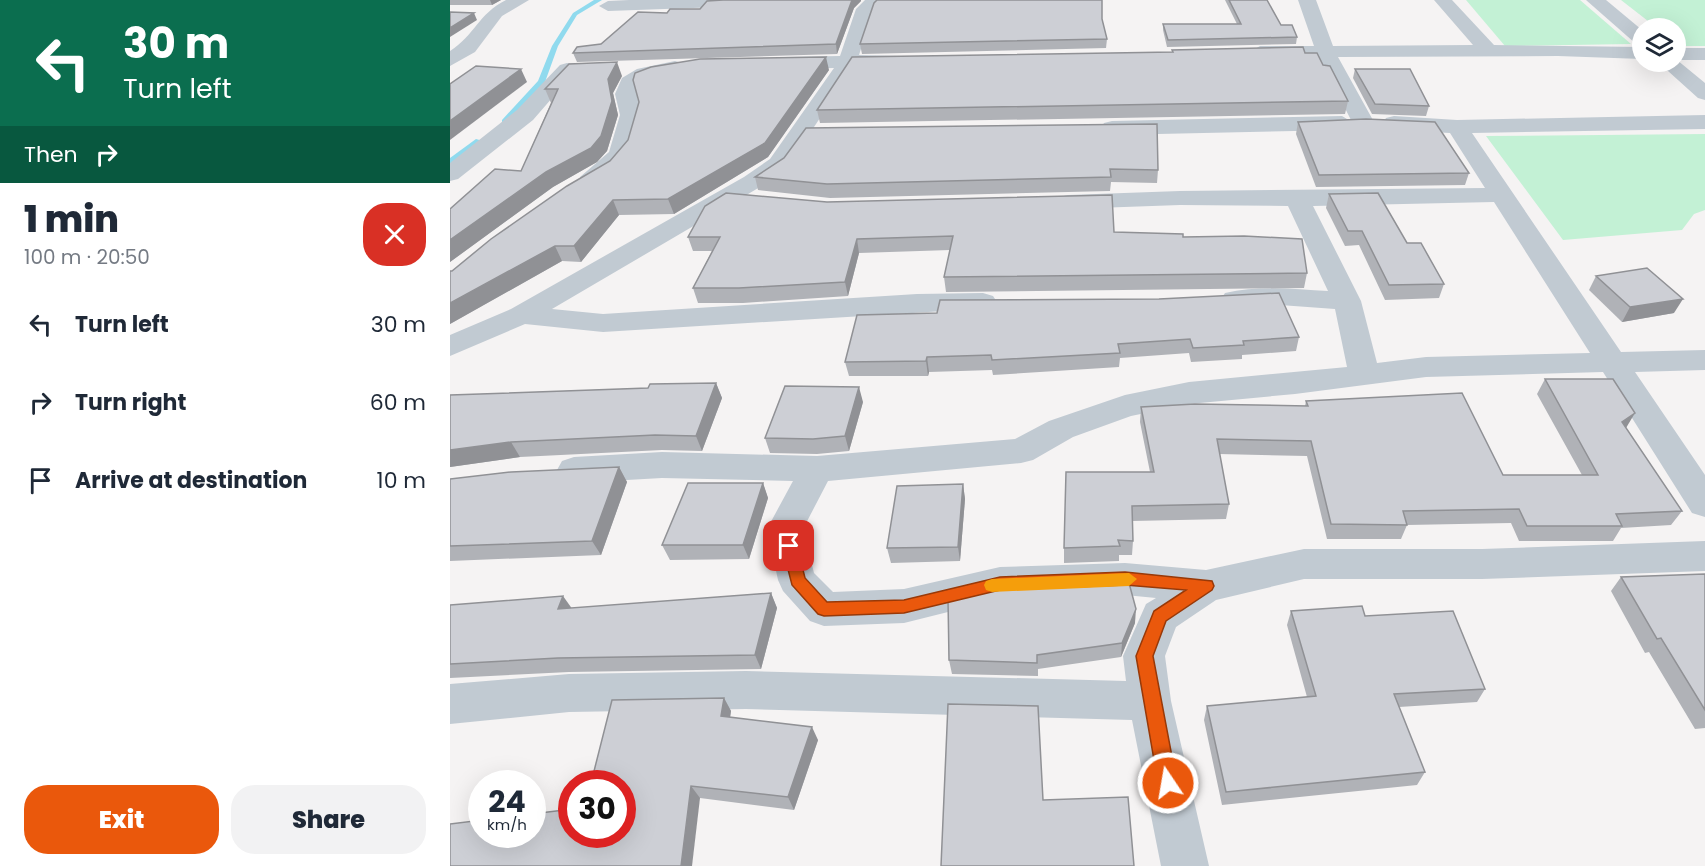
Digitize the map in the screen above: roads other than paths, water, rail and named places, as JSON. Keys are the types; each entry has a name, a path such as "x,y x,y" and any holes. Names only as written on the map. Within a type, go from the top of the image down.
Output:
{"street":[{"path":"450,60 468,48 496,12 520,0"},
{"path":"608,6 775,0"},
{"path":"450,345 521,315 752,182 778,164 812,131 847,62 865,9 876,0"},
{"path":"1307,0 1326,52 1363,122"},
{"path":"1443,0 1489,51"},
{"path":"1595,0 1632,31"},
{"path":"473,12 496,12"},
{"path":"1239,52 1558,50 1632,53"},
{"path":"1686,54 1705,54"},
{"path":"768,64 916,60"},
{"path":"572,189 606,169 620,154 632,115 625,94 629,82 644,73 677,66"},
{"path":"450,174 525,115 567,69 700,66"},
{"path":"1680,72 1705,94"},
{"path":"1086,128 1363,122 1456,127 1705,122"},
{"path":"1456,127 1705,503"},
{"path":"1040,202 1180,198 1297,199 1502,195"},
{"path":"724,197 763,202"},
{"path":"1297,199 1347,301 1364,375"},
{"path":"1214,300 1280,297 1347,301"},
{"path":"521,315 603,323 917,303 1009,302"},
{"path":"544,471 662,465 817,469 1021,451 1061,429 1125,406 1189,393 1426,367 1705,360"},
{"path":"817,469 785,529 797,580 824,609 904,606 1000,583 1125,579 1206,586 1304,564 1482,564 1705,556"},
{"path":"1185,866 1150,700 1144,656 1160,616 1206,586"},
{"path":"450,704 568,693 746,690 1150,700"}],"waterway":[{"path":"505,122 541,82 555,46 575,14 599,0"},
{"path":"450,162 479,141"}]}
